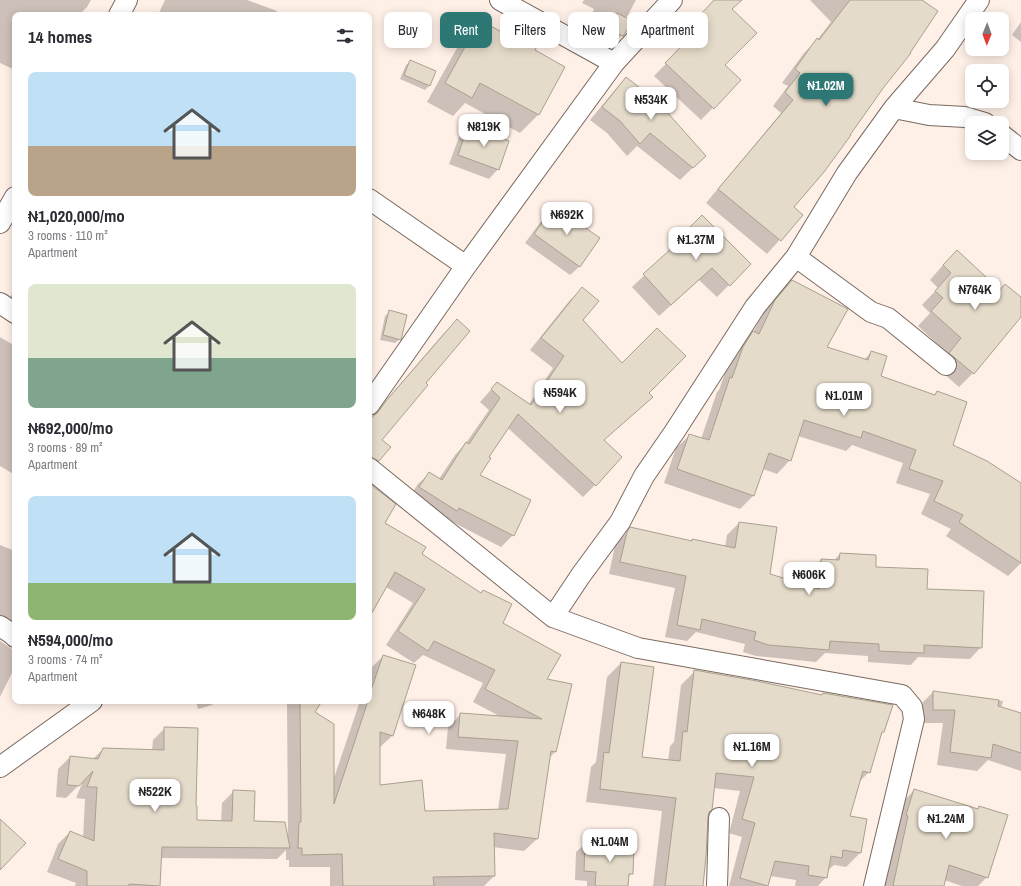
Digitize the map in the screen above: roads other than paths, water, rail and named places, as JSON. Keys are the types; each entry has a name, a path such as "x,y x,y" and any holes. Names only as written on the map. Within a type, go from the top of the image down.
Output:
{"street":[{"path":"121,12 127,0"},
{"path":"500,0 614,63"},
{"path":"372,401 466,266 614,63 672,0"},
{"path":"553,617 581,575 620,522 644,476 755,307 796,257 847,173 894,108 945,49 979,0"},
{"path":"894,108 929,115 965,117"},
{"path":"1009,141 1021,150"},
{"path":"372,201 466,266"},
{"path":"0,223 12,202"},
{"path":"796,257 871,312 888,318 946,365"},
{"path":"0,303 12,311"},
{"path":"372,470 553,617 638,648 902,695 912,707 914,719 874,886"},
{"path":"0,626 12,634"},
{"path":"0,767 88,704"},
{"path":"717,886 719,818"}]}
